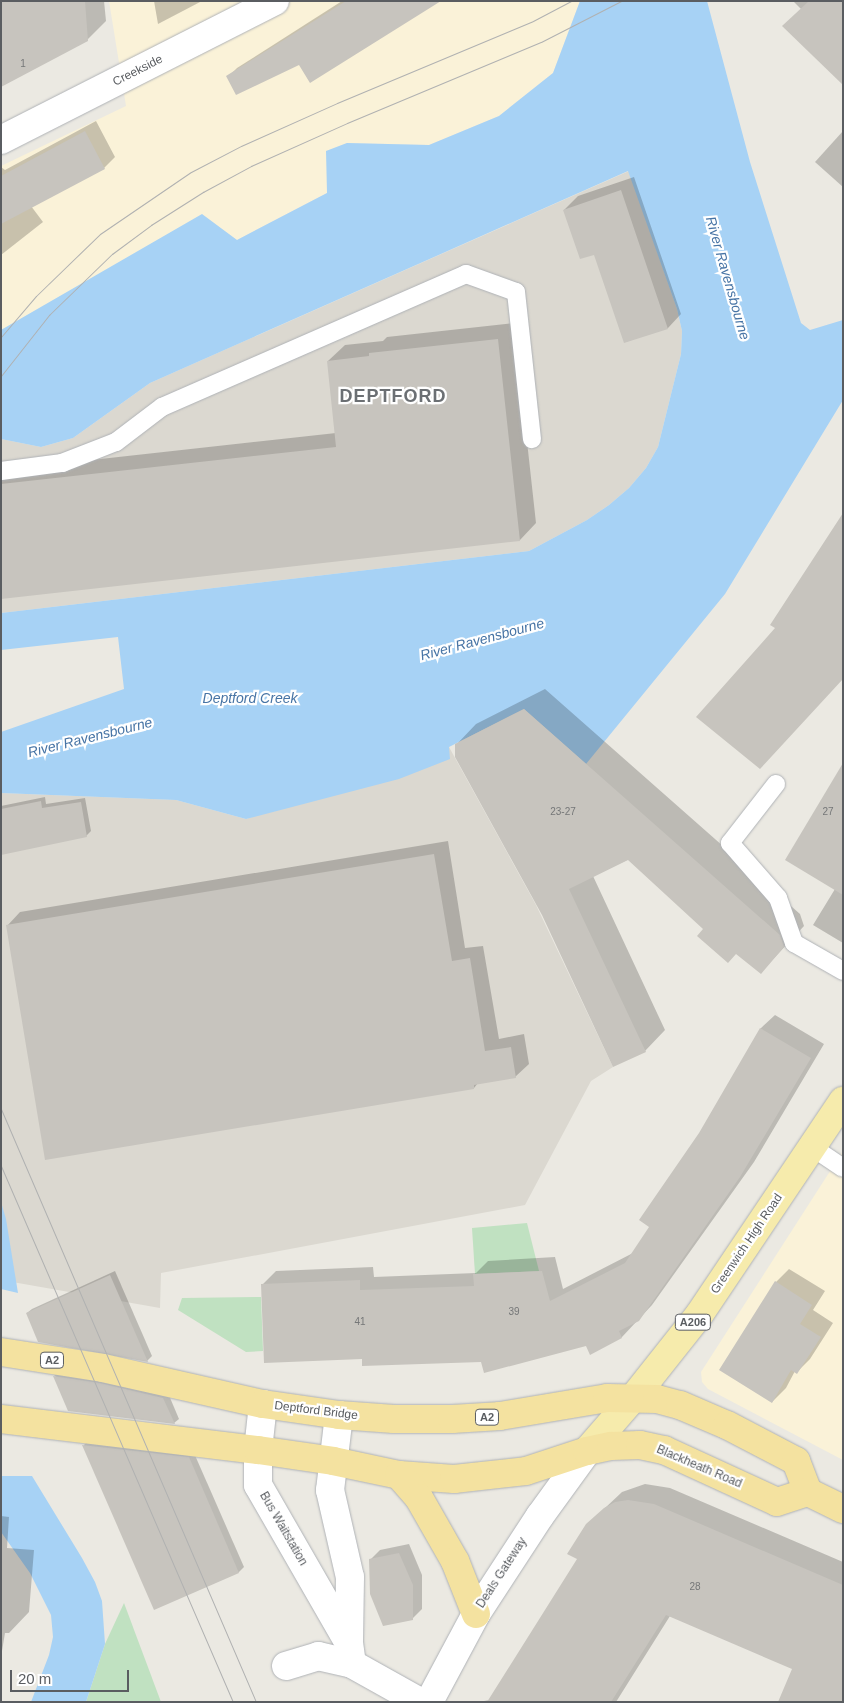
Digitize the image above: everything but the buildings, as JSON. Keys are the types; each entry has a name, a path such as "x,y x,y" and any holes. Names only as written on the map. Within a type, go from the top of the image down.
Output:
{"highway":[{"name":"Deptford Bridge","path":"1,1352 103,1368 263,1404 339,1415 394,1419 483,1418 607,1398 634,1397"},
{"name":"A2","path":"634,1397 680,1405 727,1425 796,1461 808,1492"},
{"path":"1,1419 258,1450 333,1461 399,1475 454,1479 481,1478 526,1471 587,1452"},
{"name":"Blackheath Road","path":"587,1452 611,1446 640,1445 664,1450 777,1502 808,1492"},
{"path":"399,1475 419,1498 431,1519 454,1561 476,1614"},
{"path":"808,1492 843,1509"}],"main road":[{"name":"Greenwich High Road","path":"587,1452 634,1397 699,1315 843,1102"}],"street":[{"name":"Creekside","path":"1,140 276,1"},
{"name":"Bus Waitstation","path":"263,1404 258,1450 258,1484 351,1654"},
{"path":"339,1415 330,1490 350,1578 351,1654"},
{"name":"Deals Gateway","path":"429,1702 476,1614 534,1524 587,1452"},
{"path":"286,1666 318,1656 351,1654 420,1702"}],"lane":[{"path":"1,471 62,463 116,442 162,407 466,274 516,292 532,439"},
{"path":"776,784 730,843 778,898 794,943 843,970"},
{"path":"812,1147 843,1168"}],"shaded area":[{"path":"109,1 580,1 553,73 499,116 429,145 347,143 327,151 327,193 237,240 202,215 1,330 1,166 126,106"},
{"path":"629,171 677,309 682,331 681,354 658,447 646,468 629,488 609,505 587,520 529,551 1,613 1,439 41,447 73,438 150,383"},
{"path":"449,747 536,905 613,1067 591,1081 525,1205 161,1273 160,1308 1,1280 1,793 176,800 246,819"},
{"path":"843,1151 843,1460 708,1389 702,1382 701,1372"}],"green space":[{"path":"527,1223 539,1271 475,1274 472,1228"},
{"path":"261,1297 263,1351 246,1352 178,1310 182,1298"},
{"path":"124,1603 161,1702 86,1702 105,1644"}],"water":[{"name":"Deptford Creek","path":"580,1 707,1 750,162 801,323 810,330 843,320 843,400 725,594 586,764 524,709 449,747 450,759 399,779 246,819 176,800 1,793 1,732 124,689 118,637 1,650 1,613 529,551 587,520 609,505 629,488 646,468 658,447 681,354 682,331 677,309 628,171 150,383 73,438 41,447 1,439 1,330 202,214 237,240 327,193 326,151 347,143 429,145 499,116 553,73"},
{"path":"1,1202 6,1219 18,1293 1,1289"},
{"path":"1,1476 32,1476 95,1582 102,1601 105,1644 86,1702 31,1702 49,1655 53,1637 51,1615 30,1573 1,1532"}],"tram line":[{"path":"1,337 36,296 100,234 191,172 241,146 337,103 533,21 571,1"},
{"path":"1,376 49,315 112,254 151,225 203,192 251,166 347,123 541,42 621,1"},
{"path":"1,1109 256,1702"},
{"path":"1,1166 233,1702"}],"district":[{"name":"DEPTFORD","path":"393,396"}],"water label":[{"name":"River Ravensbourne","path":"728,278"},
{"name":"River Ravensbourne","path":"482,639"},
{"name":"River Ravensbourne","path":"90,737"}]}
